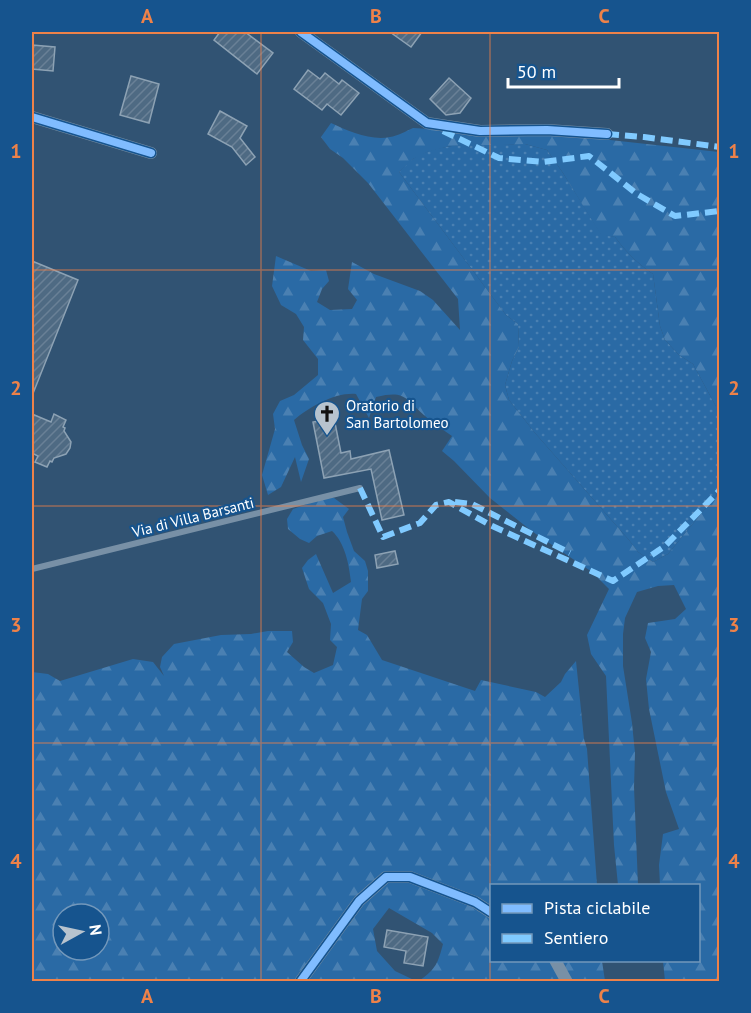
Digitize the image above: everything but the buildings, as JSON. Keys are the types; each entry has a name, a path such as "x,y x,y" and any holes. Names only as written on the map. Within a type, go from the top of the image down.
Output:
{"street":[{"path":"301,32 427,123 480,131 547,130 607,134"},
{"path":"32,117 151,153"},
{"path":"300,981 359,901 386,877 410,877 475,903 490,912"},
{"path":"556,962 567,981"}],"lane":[{"name":"Via di Villa Barsanti","path":"32,569 360,488"}],"green space":[{"path":"331,123 375,138 399,135 413,128 592,138 719,152 719,412 693,364 679,355 665,340 660,326 653,274 632,257 615,237 601,235 547,150 525,144 450,146 427,152 413,159 399,172 506,315 518,324 519,347 505,385 509,400 638,552 653,562 668,554 719,492 719,981 665,981 663,962 700,962 700,884 660,884 659,865 663,834 679,829 666,792 649,709 646,679 651,652 645,638 648,623 675,619 686,609 674,585 658,586 637,592 625,618 623,666 635,753 638,884 618,884 606,676 591,654 587,635 609,589 592,572 533,532 490,498 442,451 452,436 399,395 376,397 369,418 356,394 332,398 300,415 294,420 309,459 301,482 295,457 281,487 268,495 262,475 275,429 273,414 280,401 294,395 318,375 318,359 303,340 304,327 296,314 281,305 272,286 276,256 311,271 326,270 329,281 322,289 317,302 330,310 352,309 357,300 348,289 352,262 374,274 420,291 433,300 460,330 458,299 368,183 343,158 330,149 321,137"},
{"path":"525,144 547,150 601,234 615,237 632,257 653,274 660,326 665,340 679,355 693,364 719,412 719,492 668,554 653,562 638,552 509,400 505,385 519,347 518,324 506,315 399,172 413,159 437,149 467,145"},
{"path":"324,498 334,498 349,509 343,517 347,532 354,551 365,561 368,571 368,591 362,599 358,630 367,635 382,660 475,691 481,680 536,692 545,697 561,682 576,661 587,749 597,884 490,884 490,962 602,962 605,981 419,981 436,965 443,944 432,933 389,908 373,929 377,951 395,971 416,981 32,982 32,672 48,674 60,681 133,659 153,662 164,676 160,667 162,657 174,644 221,635 268,631 292,631 293,642 287,652 314,673 333,665 337,647 330,640 331,624 323,603 309,589 302,568 316,554 333,593 351,582 348,561 340,542 332,531 317,536 309,543 288,529 287,519 293,509"}],"marked path":[{"path":"443,131 499,158 543,162 589,156 637,194 675,216 720,211"},
{"path":"607,134 720,147"},
{"path":"360,488 383,537 420,523 436,505 449,502 490,525 613,581 665,546 720,490"},
{"path":"455,502 472,504 570,553"}],"cycle path":[{"path":"301,32 427,123 480,131 547,130 607,134"},
{"path":"32,117 151,153"},
{"path":"300,982 359,901 386,877 410,877 475,902 490,912"}],"place":[{"name":"Oratorio di San Bartolomeo","path":"327,437"}]}
